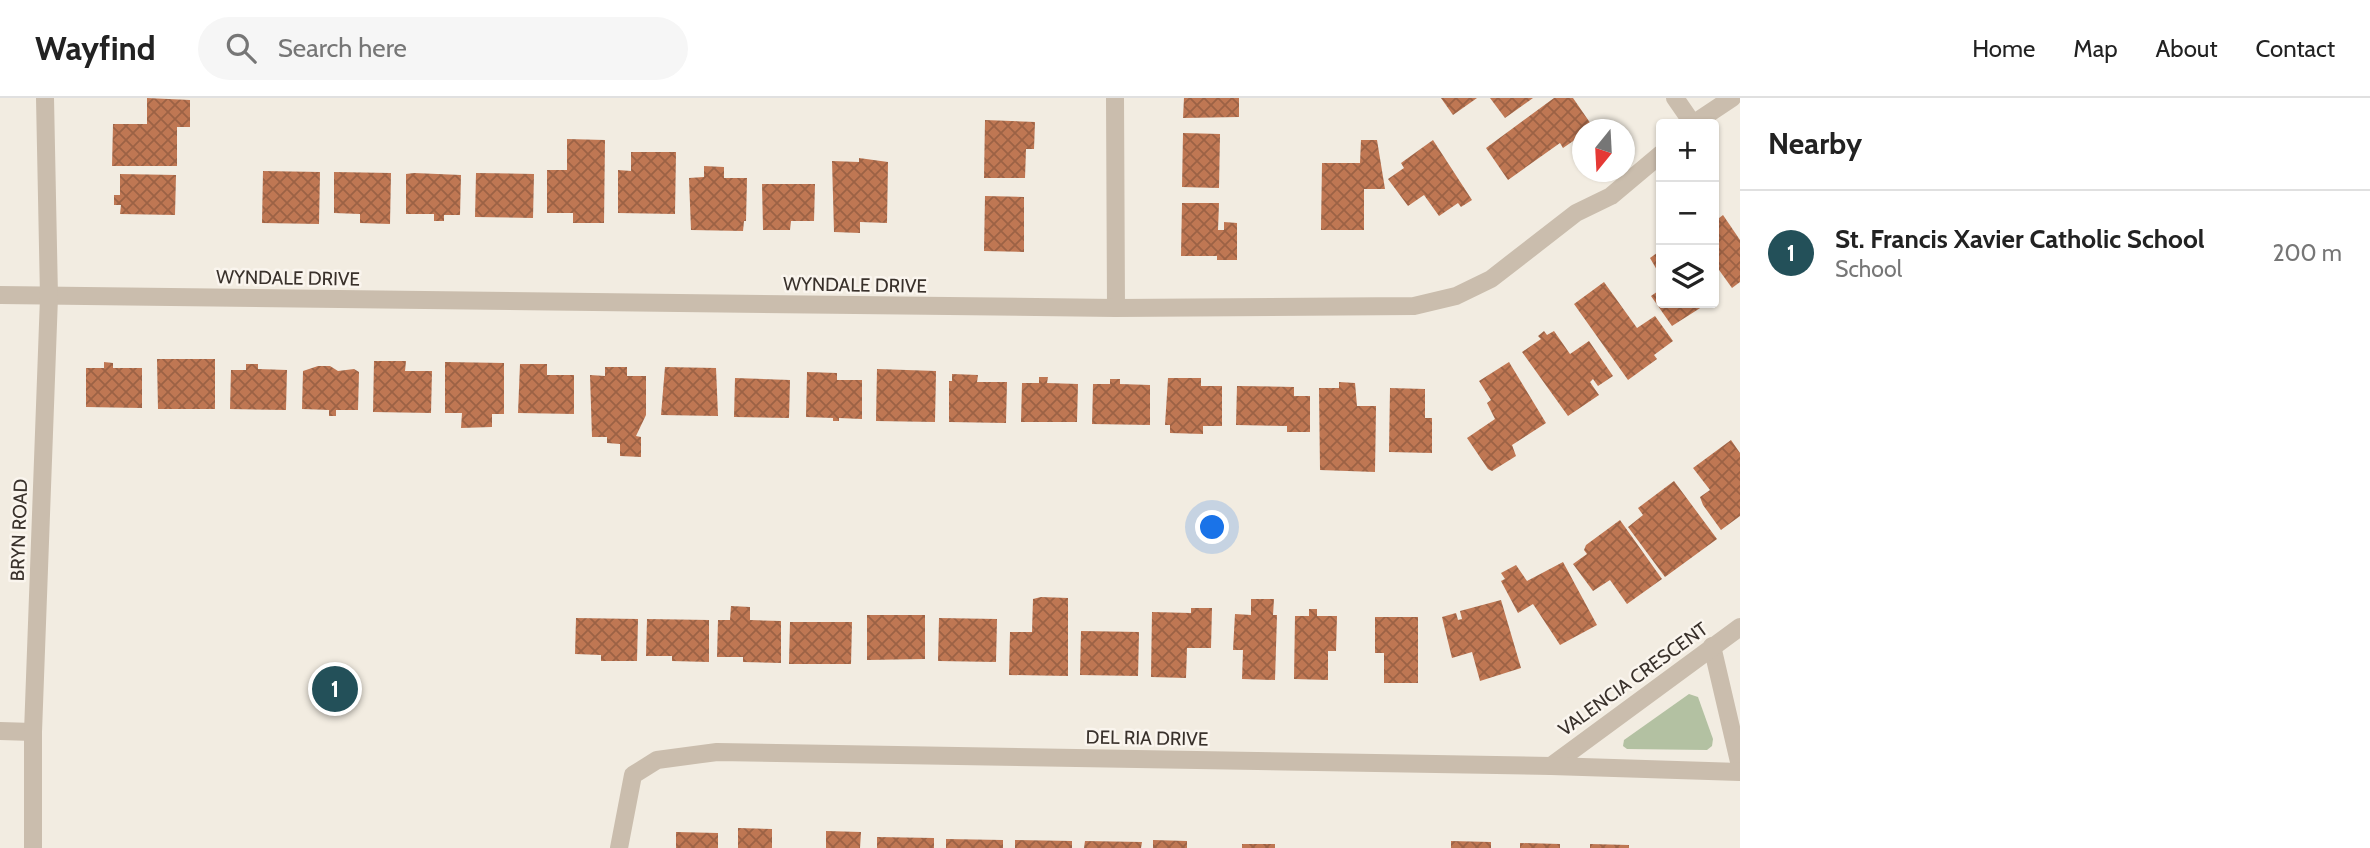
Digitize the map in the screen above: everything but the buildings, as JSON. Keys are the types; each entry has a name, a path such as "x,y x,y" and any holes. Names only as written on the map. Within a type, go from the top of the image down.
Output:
{"street":[{"name":"BRYN ROAD","path":"33,848 33,732 49,297 46,98"},
{"path":"1115,98 1116,308"},
{"path":"1675,98 1690,119"},
{"path":"1700,119 1732,98"},
{"name":"WYNDALE DRIVE","path":"0,295 1116,308 1414,306 1456,296 1491,279 1576,213 1611,196 1656,158"},
{"name":"VALENCIA CRESCENT","path":"1550,766 1740,626"},
{"path":"1712,646 1740,769"},
{"path":"0,731 33,732"},
{"name":"DEL RIA DRIVE","path":"619,848 632,775 657,760 718,752 1740,769"}],"green space":[{"path":"1689,694 1698,697 1713,739 1712,746 1707,750 1627,749 1623,746 1624,740"}],"place":[{"name":"St. Francis Xavier Catholic School","path":"335,689"}]}
